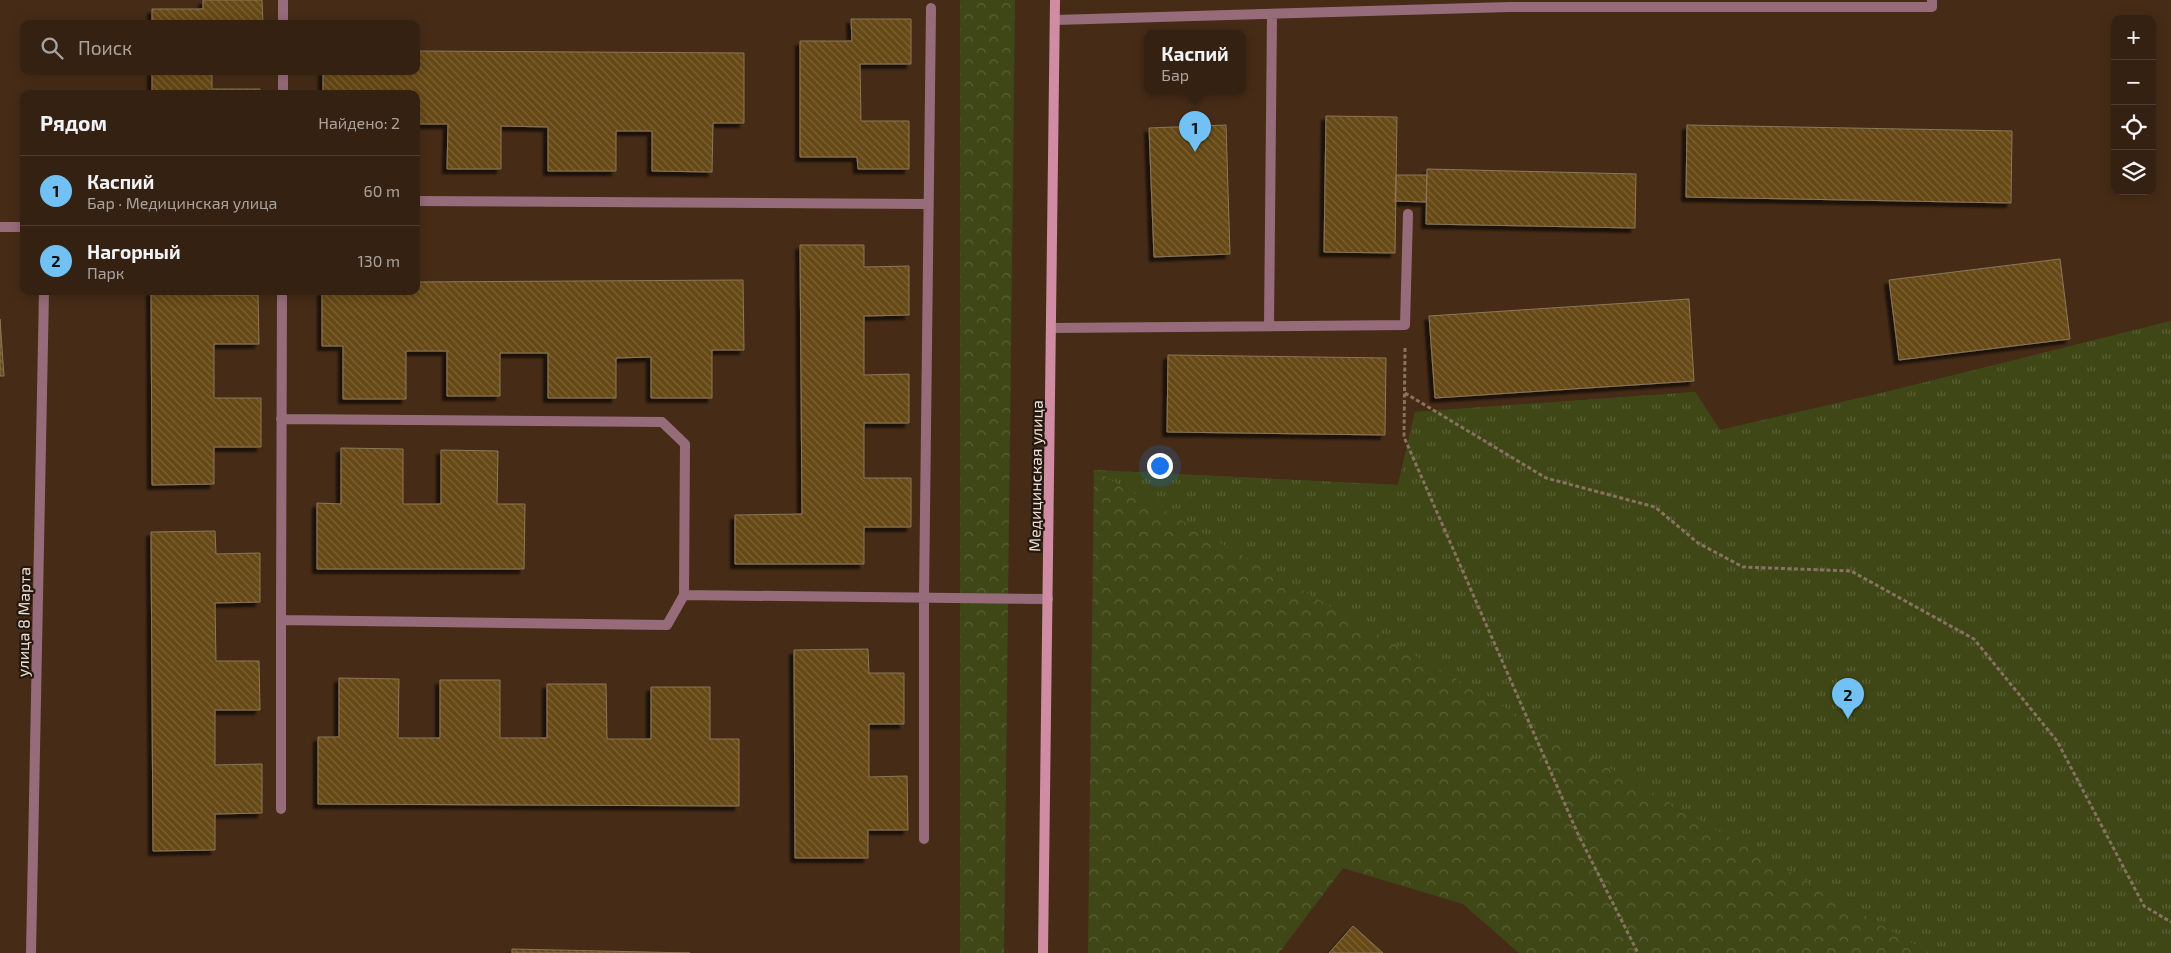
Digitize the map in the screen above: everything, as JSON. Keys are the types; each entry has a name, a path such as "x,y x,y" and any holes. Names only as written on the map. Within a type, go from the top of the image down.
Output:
{"main road":[{"name":"Медицинская улица","path":"1044,953 1055,0"}],"street":[{"path":"283,0 283,20"},
{"path":"1055,20 1510,7 1726,9 1932,6 1932,0"},
{"path":"924,839 924,598 931,8"},
{"path":"1269,326 1272,14"},
{"path":"283,75 283,90"},
{"path":"420,201 928,204"},
{"path":"1051,328 1405,325 1408,214"},
{"path":"0,227 20,227"},
{"name":"улица 8 Марта","path":"31,953 44,295"},
{"path":"281,809 282,295"},
{"path":"281,419 662,422 685,444 684,594 667,625 281,620"},
{"path":"684,594 1048,599"}],"path":[{"path":"1405,325 1404,437 1578,834 1638,953"},
{"path":"1404,393 1546,478 1656,507 1698,543 1743,568 1851,571 1974,639 2058,741 2144,906 2171,922"}],"green space":[{"path":"960,0 1015,0 1004,953 960,953"},
{"path":"2171,321 2171,953 1519,953 1463,904 1343,868 1279,953 1088,953 1094,470 1398,485 1415,412 1695,392 1720,430 1890,391"},
{"path":"2171,321 2171,953 1930,953 1094,470 1398,485 1415,412 1695,392 1720,430 1890,391"}],"building":[{"path":"203,0 262,0 263,20 152,20 152,9 203,9"},
{"path":"851,19 911,19 911,64 860,64 861,121 909,121 909,169 858,169 857,157 800,157 800,41 852,41"},
{"path":"420,51 744,53 744,123 713,123 712,172 652,171 652,131 616,131 616,171 548,171 548,127 501,126 501,169 447,169 448,124 420,124 420,90 323,90 323,75 420,75"},
{"path":"152,75 212,75 212,89 260,89 260,90 152,90"},
{"path":"1326,116 1397,117 1395,253 1324,252"},
{"path":"1226,125 1230,254 1154,257 1149,128"},
{"path":"1687,125 2012,131 2011,203 1686,197"},
{"path":"1427,169 1636,174 1635,228 1426,224"},
{"path":"1396,175 1427,175 1426,202 1395,201"},
{"path":"800,245 864,245 864,267 909,266 909,315 864,316 864,375 909,374 909,423 864,423 864,478 911,478 911,527 864,527 864,564 735,564 735,515 802,514"},
{"path":"2060,259 2070,339 1899,360 1889,280"},
{"path":"743,280 744,350 712,350 712,398 651,398 651,357 616,358 616,398 548,398 548,353 500,353 500,396 447,396 447,351 406,351 406,399 343,399 343,346 322,346 322,295 420,295 420,282"},
{"path":"151,295 258,295 259,344 214,344 214,398 261,398 261,447 214,447 214,484 152,485"},
{"path":"1689,299 1694,381 1435,398 1429,316"},
{"path":"0,319 4,376 0,376"},
{"path":"1168,355 1386,358 1385,435 1167,432"},
{"path":"341,448 403,449 403,504 441,504 441,450 498,451 497,504 525,504 524,569 317,569 317,503 341,504"},
{"path":"215,531 216,554 260,553 260,602 215,603 216,661 259,661 260,710 215,710 215,765 262,764 262,813 215,814 215,850 153,851 151,532"},
{"path":"868,649 869,673 904,673 904,724 869,724 869,777 907,776 908,830 868,830 868,858 795,858 794,650"},
{"path":"339,678 399,679 398,738 440,738 440,680 500,680 500,738 547,738 547,684 606,684 607,739 651,739 651,687 710,687 710,739 739,739 739,806 318,804 318,737 339,737"},
{"path":"1353,926 1383,953 1329,953"},
{"path":"512,949 690,953 512,953"}],"place":[{"name":"Каспий","path":"1195,152"},
{"name":"Нагорный","path":"1848,719"}]}
